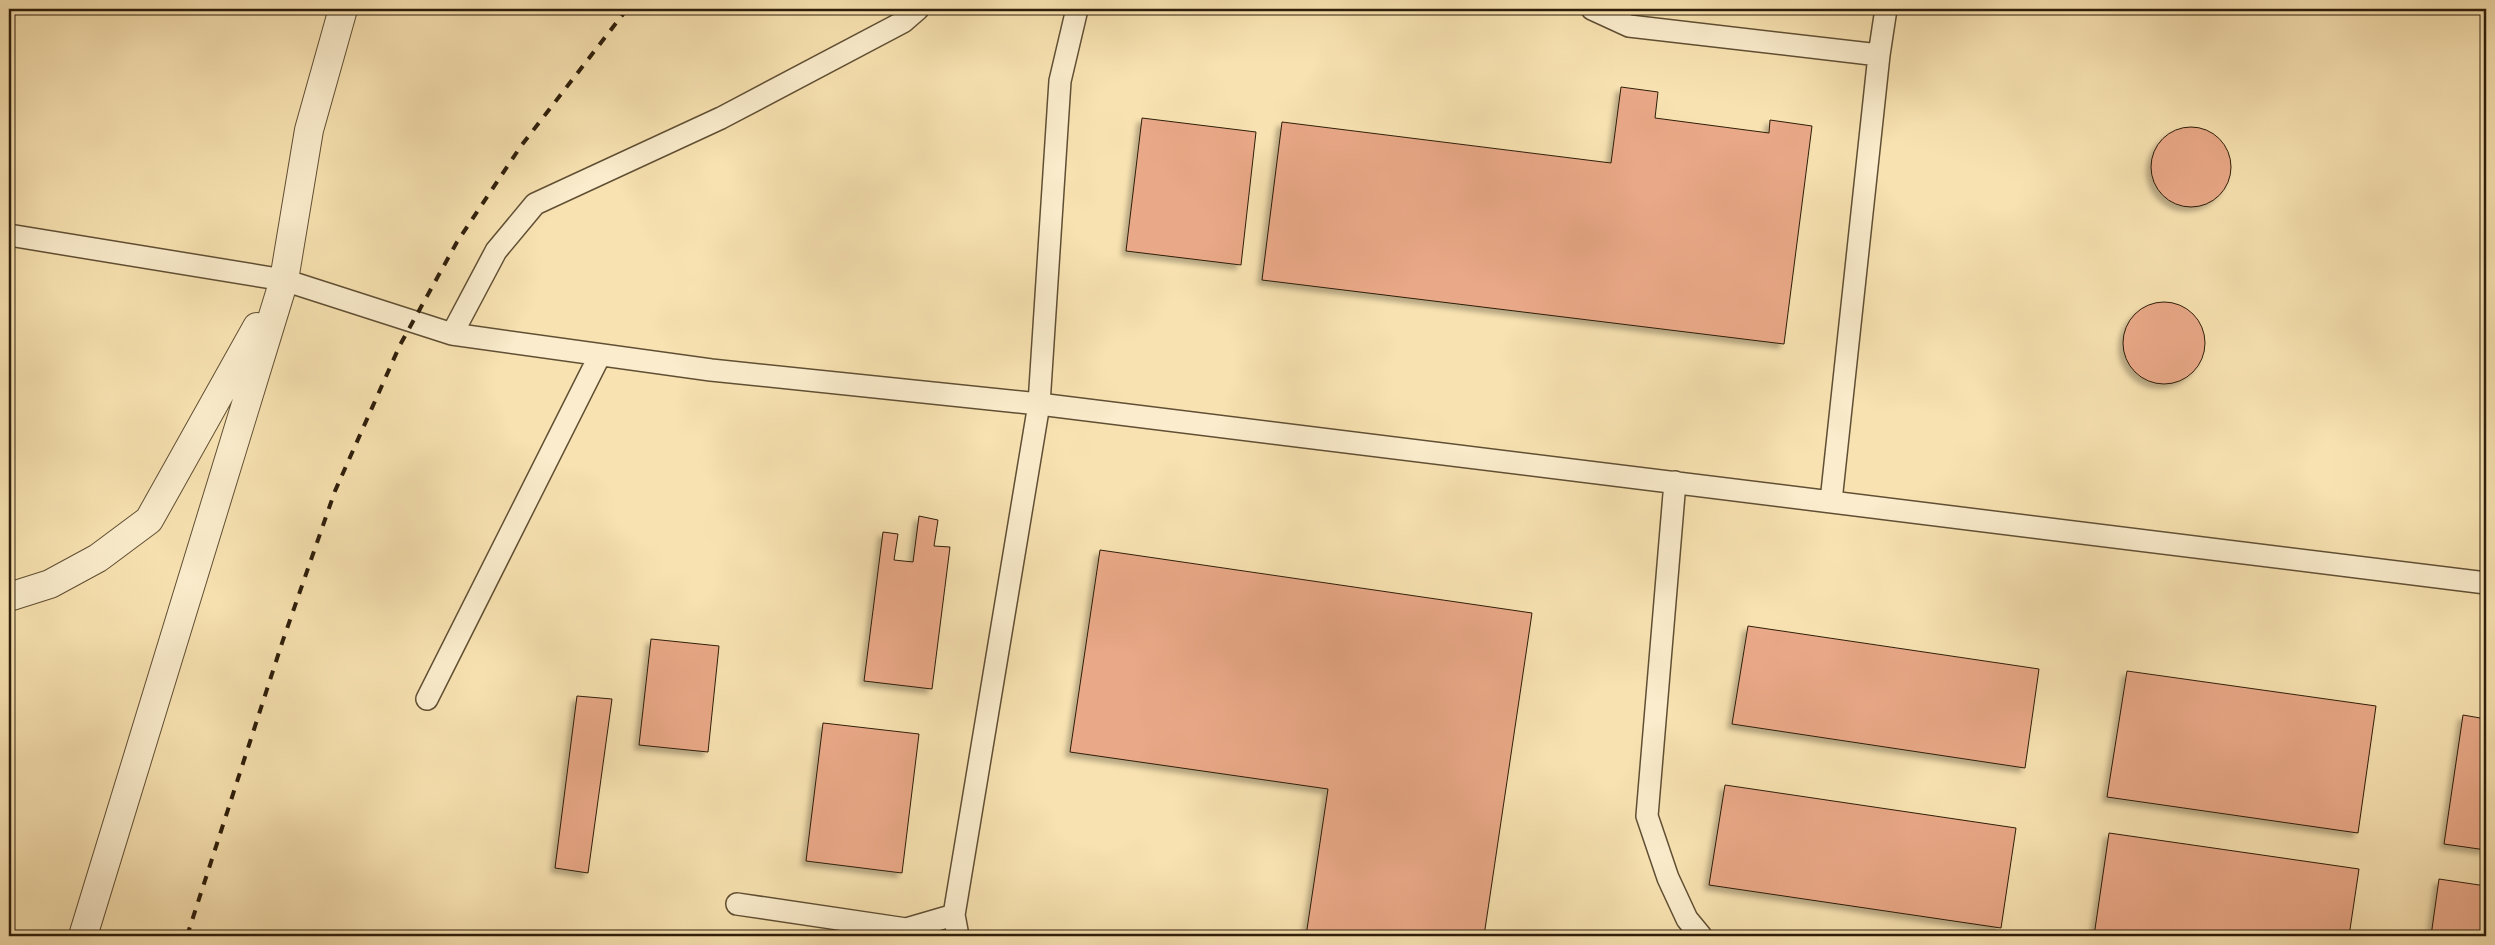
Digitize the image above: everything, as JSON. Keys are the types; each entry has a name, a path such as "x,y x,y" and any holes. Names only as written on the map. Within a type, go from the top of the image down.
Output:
{"street":[{"path":"83,936 284,280 309,130 343,9"},
{"path":"9,597 50,584 98,558 149,520 284,280"}],"lane":[{"path":"452,334 496,251 535,204 721,118 903,22 918,9"},
{"path":"958,936 954,915 1039,404 1060,81 1077,9"},
{"path":"1592,9 1629,26 1879,55"},
{"path":"1831,500 1879,55 1886,9"},
{"path":"9,235 284,280 452,334 600,355 711,370 1039,404 1831,500 2486,583"},
{"path":"427,699 600,355"},
{"path":"1675,482 1647,816 1668,878 1687,919 1701,936"},
{"path":"737,904 906,928 954,915"}],"building":[{"path":"1621,87 1658,92 1655,118 1769,133 1770,120 1812,126 1784,344 1262,280 1282,122 1611,163"},
{"path":"1142,118 1256,132 1241,265 1126,251"},
{"path":"2183,127 2199,127 2220,138 2231,159 2231,175 2220,196 2199,207 2183,207 2169,201 2157,189 2151,175 2151,159 2157,145 2169,133"},
{"path":"2164,302 2187,309 2193,314 2198,320 2205,343 2198,366 2193,372 2187,377 2164,384 2141,377 2135,372 2130,366 2123,343 2130,320 2135,314 2141,309"},
{"path":"919,516 938,520 934,546 950,547 932,689 864,681 883,532 898,534 894,560 913,562"},
{"path":"1100,550 1532,613 1484,936 1306,936 1328,789 1070,752"},
{"path":"1748,626 2039,669 2025,768 1732,724"},
{"path":"651,639 719,646 708,752 639,745"},
{"path":"2127,671 2376,706 2358,833 2107,797"},
{"path":"577,696 612,699 588,873 555,868"},
{"path":"2463,715 2486,719 2486,850 2444,844"},
{"path":"823,723 919,734 902,873 806,861"},
{"path":"1725,785 2016,828 2001,928 1709,885"},
{"path":"2109,833 2359,869 2349,936 2094,936"},
{"path":"2439,879 2486,886 2486,936 2431,936"}],"railway":[{"path":"187,936 282,643 335,491 400,345 457,242 521,146 627,9"}]}
